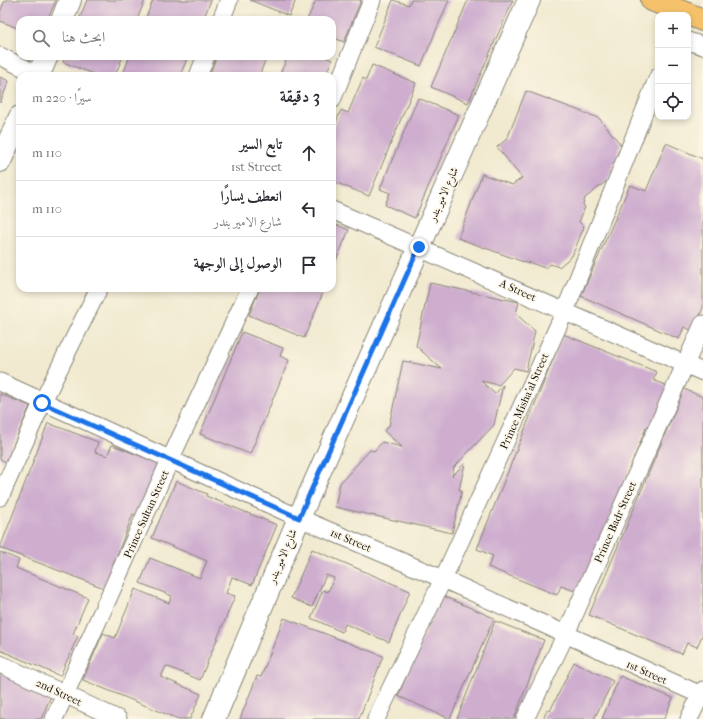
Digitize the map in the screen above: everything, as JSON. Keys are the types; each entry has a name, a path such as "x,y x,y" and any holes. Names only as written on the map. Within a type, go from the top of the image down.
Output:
{"main road":[{"path":"646,0 668,12"},
{"path":"652,0 703,20"},
{"path":"691,24 703,30"}],"street":[{"path":"64,16 70,0"},
{"path":"223,16 229,0"},
{"path":"336,90 372,0"},
{"name":"شارع الامير بندر","path":"214,719 299,518 529,0"},
{"path":"691,42 703,46"},
{"path":"0,56 31,72"},
{"path":"41,72 45,60"},
{"path":"200,72 204,60"},
{"name":"Prince Misha'al Street","path":"376,719 443,579 565,311 655,84"},
{"path":"0,162 16,126"},
{"name":"A Street","path":"336,212 703,372"},
{"path":"0,497 42,403 97,292"},
{"name":"Prince Sultan Street","path":"54,719 170,460 248,292"},
{"name":"Prince Badr Street","path":"524,719 565,636 703,324"},
{"name":"1st Street","path":"0,382 42,403 299,518 443,579 565,636 702,694"},
{"name":"2nd Street","path":"0,664 118,719"},
{"path":"689,719 702,694"}],"building":[{"path":"5,0 56,0 49,16 16,16 16,27 0,21 0,12"},
{"path":"87,0 145,0 139,16 81,16"},
{"path":"153,0 211,0 205,16 147,16"},
{"path":"250,0 296,0 289,16"},
{"path":"316,0 361,0 344,42 336,39 336,16 309,16"},
{"path":"393,0 409,5 411,0 449,0 421,66 374,47"},
{"path":"468,0 513,0 468,103 431,87"},
{"path":"64,60 121,60 117,72 89,72 63,62"},
{"path":"128,60 186,60 182,72 124,72"},
{"path":"215,60 265,60 261,72 211,72"},
{"path":"286,60 332,60 327,72 281,72"},
{"path":"372,65 416,83 369,196 336,183 336,122 341,110 348,113 363,78 366,80"},
{"path":"0,77 9,81 0,103"},
{"path":"526,91 599,118 621,145 608,180 585,198 583,205 585,207 579,222 584,227 572,256 559,267 550,264 545,268 528,262 529,264 458,238 482,174 512,185 522,178 497,147 507,139"},
{"path":"418,98 459,115 415,218 385,205 390,193 380,189"},
{"path":"666,143 703,159 703,308 693,331 684,327 679,339 581,296 630,185 646,191"},
{"path":"336,225 349,230 336,261"},
{"path":"430,283 519,302 516,314 535,331 526,371 514,368 499,385 481,381 495,394 503,385 494,425 454,467 452,476 465,463 459,490 462,490 452,533 335,507 340,483 370,450 374,451 382,442 402,447 384,431 389,426 403,361 442,369 416,346"},
{"path":"258,292 323,292 304,338 249,315"},
{"path":"242,332 283,348 280,356 289,360 250,454 200,434"},
{"path":"563,334 657,372 653,380 671,387 653,431 646,428 580,593 561,586 557,595 488,567 493,556 477,549"},
{"path":"684,389 703,397 703,633 697,647 687,643 682,654 589,615"},
{"path":"0,394 30,406 6,462 0,459"},
{"path":"48,423 98,442 95,452 107,456 112,445 159,463 138,516 133,514 104,588 0,548"},
{"path":"176,481 207,494 206,496 277,525 252,585 232,577 226,593 235,596 200,680 166,666 161,677 201,694 190,719 178,719 83,680 103,633 115,638 135,589 169,603 172,596 140,583 150,558 200,578 207,561 152,538"},
{"path":"312,549 410,591 389,642 345,624 342,632 311,618 323,590 328,592 334,578 326,575 312,607 291,598"},
{"path":"0,552 19,560 16,568 88,598 73,634 78,636 60,676 0,650"},
{"path":"441,595 494,618 450,719 398,696"},
{"path":"284,618 383,656 359,719 240,719 257,676 261,677"},
{"path":"495,621 544,640 514,719 457,719"},
{"path":"574,662 613,681 594,719 543,719 547,710 550,711"},
{"path":"0,673 51,696 41,719 0,719"},
{"path":"620,676 673,698 664,719 602,719"}],"route":[{"path":"42,403 299,518 419,247"}]}
